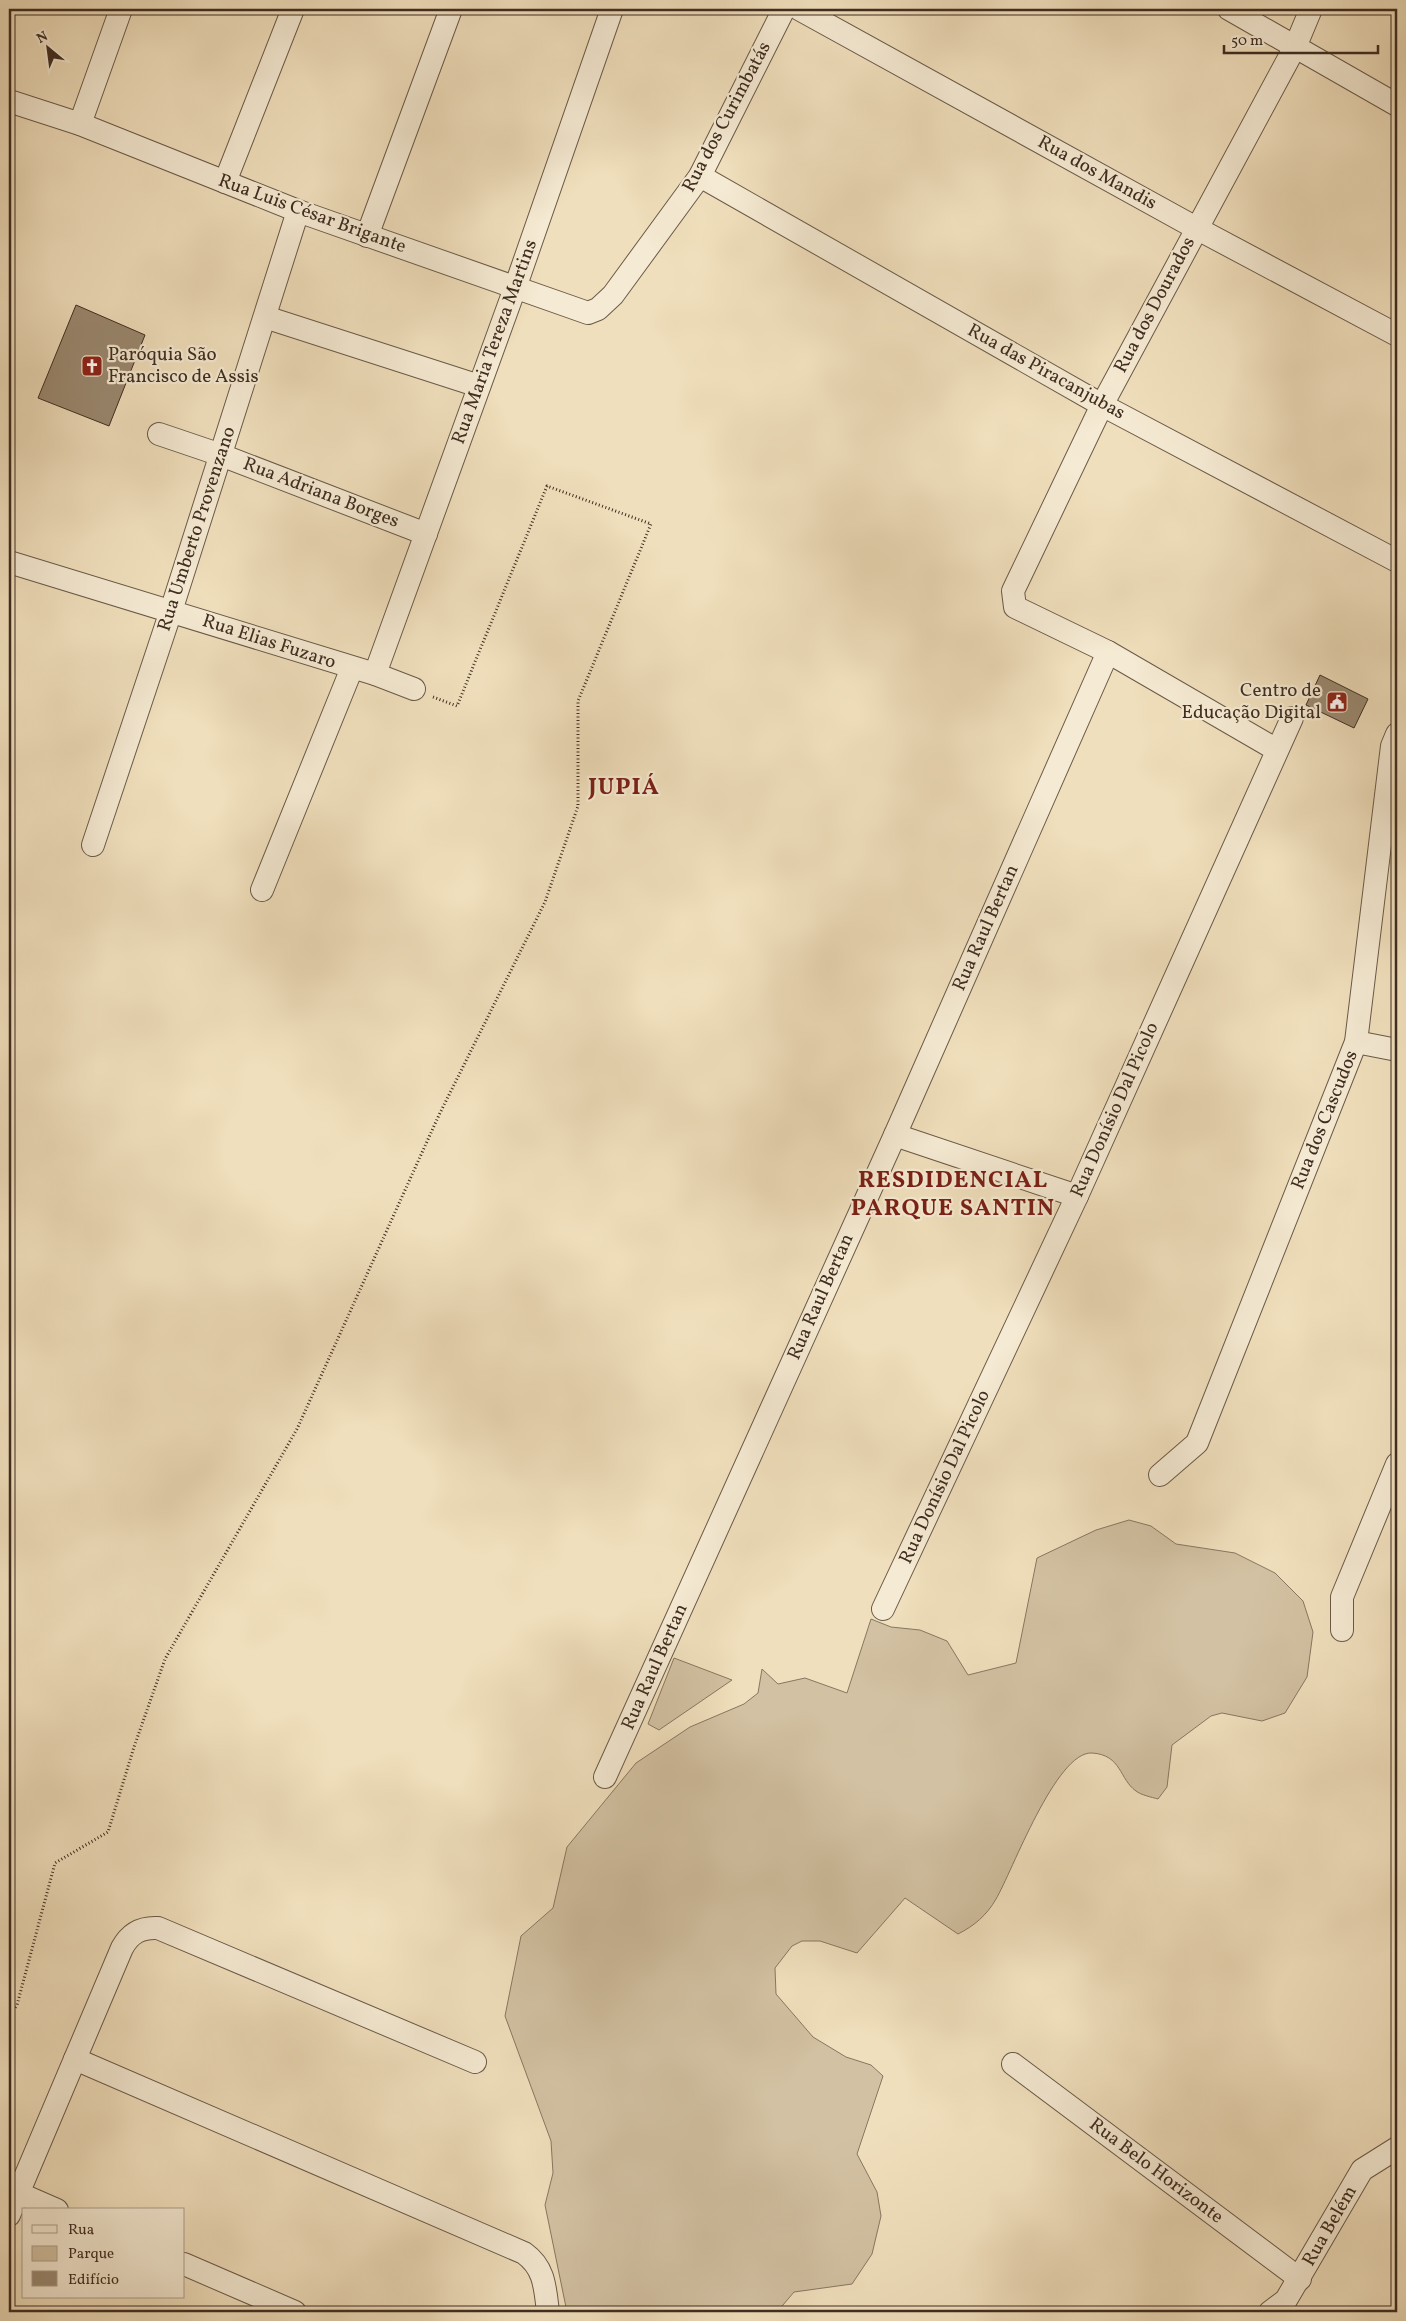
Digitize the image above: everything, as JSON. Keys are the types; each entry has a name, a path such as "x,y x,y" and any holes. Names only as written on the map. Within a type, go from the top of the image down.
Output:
{"street":[{"path":"80,124 121,9"},
{"path":"225,182 293,9"},
{"path":"366,236 451,9"},
{"name":"Rua Maria Tereza Martins","path":"374,674 515,288 612,9"},
{"name":"Rua dos Curimbatás","path":"613,295 700,176 784,9"},
{"name":"Rua dos Mandis","path":"799,9 1196,228 1397,335"},
{"path":"1229,9 1296,45 1397,105"},
{"name":"Rua dos Dourados","path":"1108,652 1015,606 1013,591 1102,405 1296,45 1312,9"},
{"name":"Rua Luis César Brigante","path":"9,101 80,124 298,211 366,236 588,313 598,309 613,295"},
{"name":"Rua das Piracanjubas","path":"700,176 1102,405 1397,561"},
{"name":"Rua Umberto Provenzano","path":"93,845 171,611 298,211"},
{"path":"265,317 479,386"},
{"name":"Rua Adriana Borges","path":"158,434 221,455 426,534"},
{"name":"Rua Elias Fuzaro","path":"9,562 374,674 414,689"},
{"path":"1108,652 1277,750"},
{"name":"Rua Raul Bertan","path":"605,1778 895,1135 1108,652"},
{"path":"262,890 352,668"},
{"name":"Rua Donísio Dal Picolo","path":"883,1609 1077,1196 1292,718"},
{"name":"Rua dos Cascudos","path":"1160,1475 1197,1443 1356,1042 1392,798 1392,746 1397,734"},
{"path":"1356,1042 1397,1050"},
{"path":"895,1135 1077,1196"},
{"path":"1342,1630 1342,1597 1397,1464"},
{"path":"9,2215 126,1940 133,1934 149,1927 158,1928 475,2062"},
{"path":"75,2059 524,2253 532,2259 542,2274 548,2312"},
{"name":"Rua Belo Horizonte","path":"1013,2064 1300,2279"},
{"name":"Rua Belém","path":"1270,2312 1286,2300 1300,2279 1362,2170 1397,2148"},
{"path":"18,2193 52,2208"},
{"path":"185,2264 295,2312"}],"path":[{"path":"9,2016 17,2005 56,1863 108,1832 134,1748 166,1658 297,1429 439,1115 545,902 578,806 578,701 651,524 547,486 457,706 414,689"}],"green space":[{"path":"1129,1520 1151,1526 1176,1544 1235,1553 1275,1573 1303,1601 1313,1632 1307,1677 1285,1713 1262,1721 1222,1713 1211,1716 1172,1745 1167,1787 1158,1799 1143,1795 1130,1786 1119,1768 1109,1758 1092,1753 1078,1758 1064,1771 1050,1791 1036,1815 1003,1885 992,1905 980,1920 958,1934 905,1898 857,1953 820,1941 802,1941 792,1946 775,1968 776,1994 813,2037 846,2057 871,2065 883,2076 857,2154 877,2192 881,2216 872,2254 852,2284 794,2292 777,2312 567,2312 545,2205 553,2173 551,2141 505,2016 521,1936 553,1908 567,1847 636,1763 690,1727 744,1704 758,1693 762,1669 778,1684 805,1678 847,1693 871,1619 891,1627 920,1630 947,1641 968,1675 1016,1663 1037,1558 1096,1530"},
{"path":"674,1658 732,1680 659,1730 648,1724"}],"building":[{"name":"Paróquia São Francisco de Assis","path":"76,305 145,335 109,426 38,398"},
{"name":"Centro de Educação Digital","path":"1320,675 1368,699 1354,728 1306,705"}],"place":[{"name":"Paróquia São Francisco de Assis","path":"92,366"},
{"name":"Centro de Educação Digital","path":"1337,702"}],"district":[{"name":"JUPIÁ","path":"624,788"},
{"name":"RESDIDENCIAL PARQUE SANTIN","path":"953,1195"}]}
